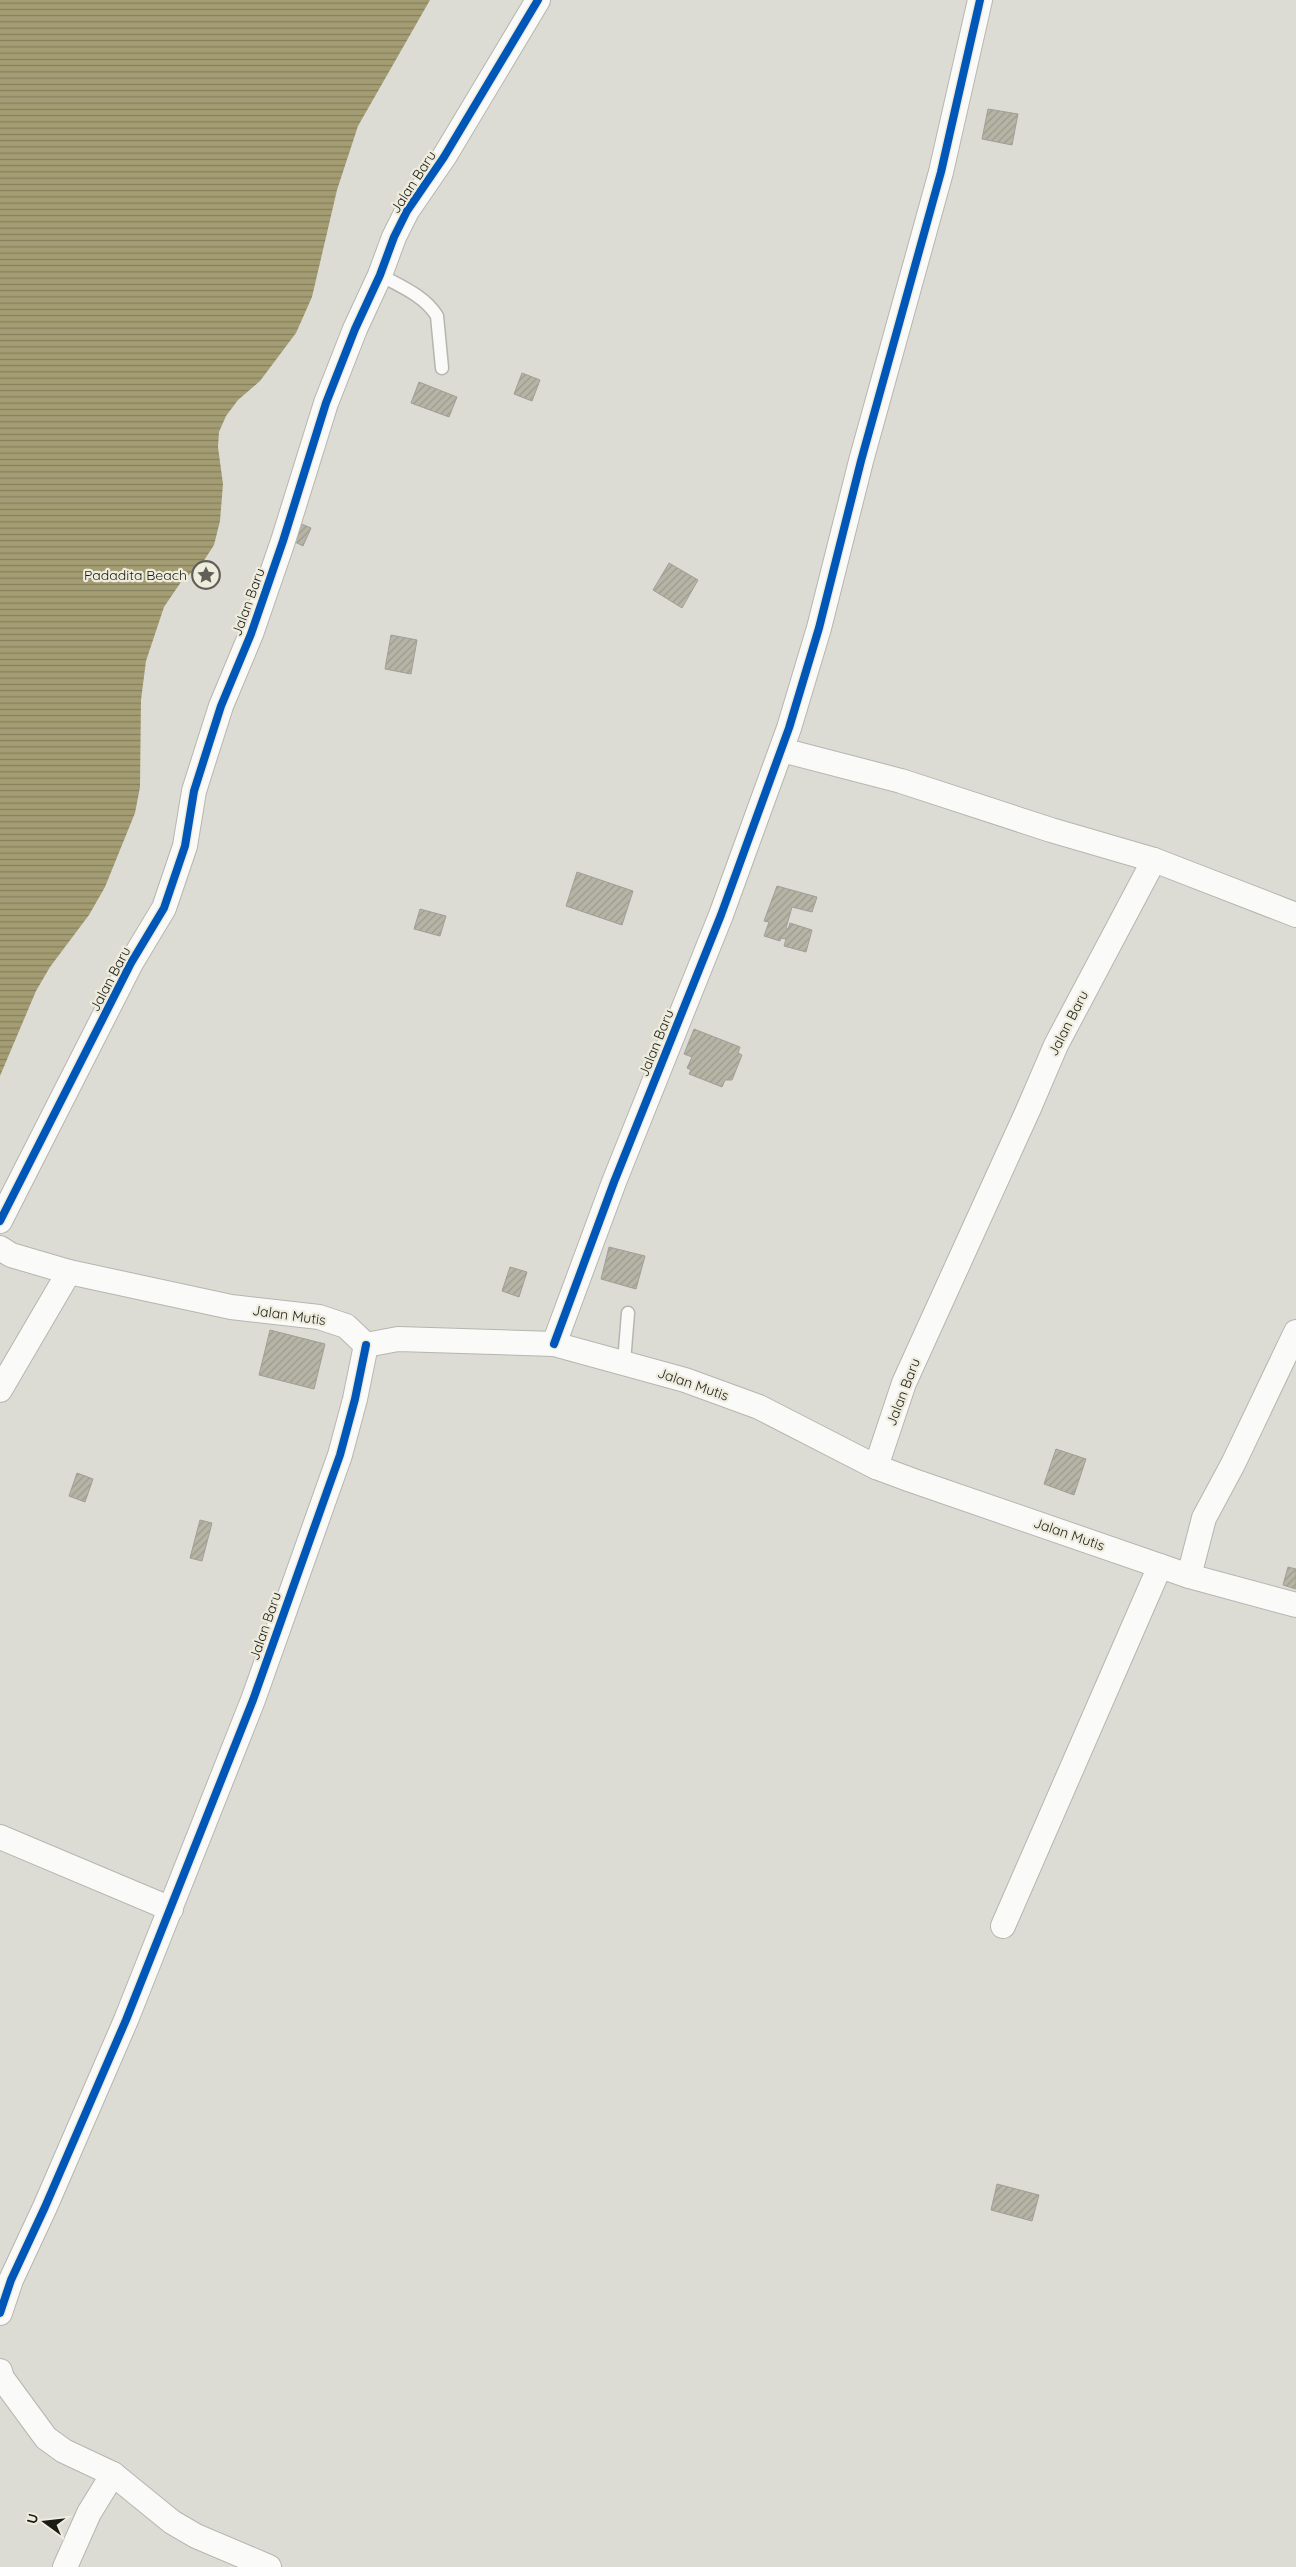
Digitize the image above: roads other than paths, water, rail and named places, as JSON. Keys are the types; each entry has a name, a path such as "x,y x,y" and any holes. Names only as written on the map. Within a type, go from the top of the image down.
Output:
{"street":[{"name":"Jalan Baru","path":"0,1221 131,963 164,908 185,846 194,791 221,706 251,634 283,542 326,403 394,237 407,211 444,157 538,0"},
{"name":"Jalan Baru","path":"554,1344 614,1182 721,915 782,750 819,628 861,461 939,181 980,0"},
{"path":"782,750 901,781 1051,830 1154,860 1296,915"},
{"name":"Jalan Baru","path":"876,1467 904,1383 1030,1108 1056,1046 1154,860"},
{"path":"0,1248 11,1255 69,1272 0,1390"},
{"name":"Jalan Mutis","path":"69,1272 232,1307 319,1317 346,1326 366,1345 398,1339 554,1344 624,1362 685,1380 759,1407 876,1467 1189,1576 1296,1605"},
{"path":"1189,1576 1204,1518 1233,1464 1296,1332"},
{"name":"Jalan Baru","path":"0,2313 11,2280 45,2207 126,2020 253,1700 340,1455 355,1399 366,1345"},
{"path":"1003,1926 1160,1566"},
{"path":"0,1837 171,1910"},
{"path":"0,2371 2,2378 46,2438 85,2462 113,2474 172,2522 196,2536 269,2567"},
{"path":"65,2567 89,2513 113,2474"}],"lane":[{"path":"380,275 424,300 433,309 437,316 442,368"},
{"path":"624,1362 628,1313"}],"place":[{"name":"Padadita Beach","path":"206,575"}]}
